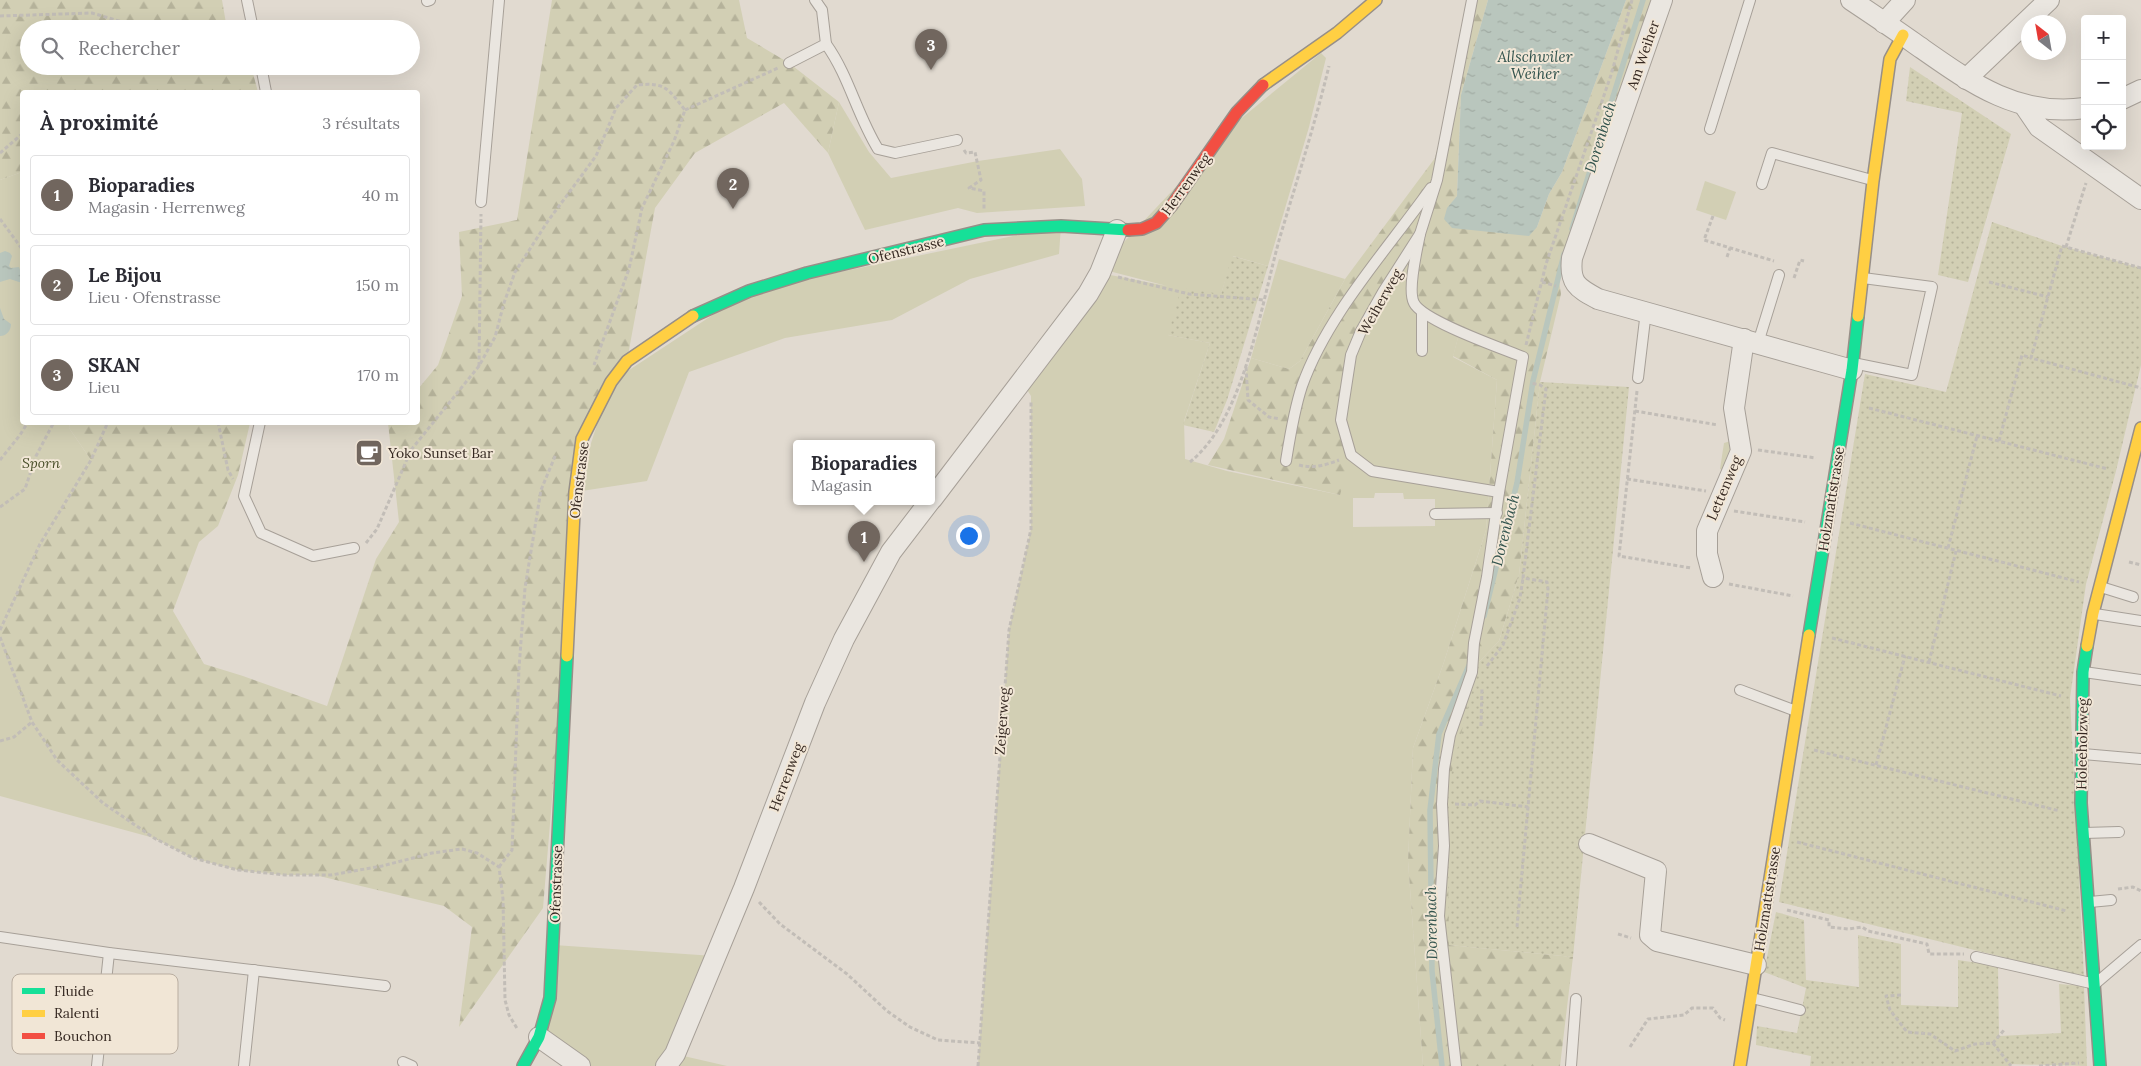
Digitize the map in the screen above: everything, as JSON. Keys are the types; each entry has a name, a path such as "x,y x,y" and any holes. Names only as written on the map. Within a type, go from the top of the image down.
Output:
{"street":[{"name":"Herrenweg","path":"935,495 1088,294 1100,273 1117,230 1142,229 1156,223 1172,205 1237,112 1259,88 1338,33 1376,0"},
{"name":"Am Weiher","path":"1568,285 1572,258 1662,0"},
{"path":"1851,0 1966,79 1994,95 2024,105 2075,110 2081,109"},
{"path":"1884,22 1905,0"},
{"path":"1966,79 2049,0"},
{"name":"Holzmattstrasse","path":"1740,1066 1852,366 1873,181 1890,59 1903,35"},
{"path":"2126,97 2141,90"},
{"path":"2024,105 2040,127 2141,199"},
{"name":"Ofenstrasse","path":"523,1066 538,1041 550,998 575,492 582,439 611,382 627,361 696,313 749,291 807,273 984,230 1062,226 1117,230"},
{"path":"1568,285 1598,299 1751,341 1852,366"},
{"name":"Lettenweg","path":"1713,577 1706,554 1706,531 1740,451 1734,408 1751,341"},
{"name":"Holeeholzweg","path":"2100,1063 2082,816 2083,672 2100,587 2131,480 2141,428"},
{"name":"Herrenweg","path":"666,1066 674,1054 744,888 815,703 844,639 891,552 927,505"},
{"name":"Holzmattstrasse","path":"1589,844 1656,871 1650,935 1658,940 1756,965"},
{"path":"538,1041 580,1066"}],"lane":[{"path":"247,0 251,20"},
{"path":"481,202 499,0"},
{"path":"815,0 822,10 826,44 839,62 868,134 878,149 895,153 957,140"},
{"name":"Weiherweg","path":"1351,455 1341,420 1351,355 1361,331 1382,292 1420,234 1437,180 1472,0"},
{"path":"1710,129 1750,0"},
{"path":"789,64 826,44"},
{"path":"263,75 266,90"},
{"path":"1762,184 1772,153 1873,181"},
{"path":"1286,461 1302,386 1331,325 1437,180"},
{"path":"1420,234 1412,292 1414,303 1422,313 1442,325 1460,330 1523,357 1499,492 1487,577 1474,643 1476,668 1450,735 1444,770 1442,804 1444,846 1439,916 1456,1066"},
{"path":"1751,341 1775,273"},
{"path":"1852,366 1912,375 1932,287 1862,277"},
{"path":"1638,378 1646,312"},
{"path":"1422,313 1422,351"},
{"path":"259,425 244,496 261,532 313,556 354,548"},
{"path":"1351,455 1372,471 1499,492"},
{"path":"1435,514 1497,513"},
{"path":"2100,587 2133,597"},
{"path":"2094,613 2141,621"},
{"path":"2083,672 2141,680"},
{"path":"1740,690 1797,711"},
{"path":"2082,754 2141,759"},
{"path":"2083,833 2119,832"},
{"path":"2089,902 2111,900"},
{"path":"0,938 385,986"},
{"path":"1976,957 2095,984 2141,945"},
{"path":"107,974 109,953"},
{"path":"244,1066 254,970"},
{"path":"1751,998 1800,1010"},
{"path":"1571,1066 1576,999"}],"path":[{"path":"1523,357 1546,264 1611,75 1632,0"},
{"path":"0,16 92,13 116,20"},
{"path":"1190,462 1201,454 1221,427 1233,402 1246,364 1281,236 1314,128 1330,61"},
{"path":"592,372 629,269 642,208 674,141 685,110 789,64"},
{"path":"354,548 366,543 377,529 411,450 479,366 495,337 515,272 548,221 596,156 616,108 637,85 655,83 668,89 685,110"},
{"path":"0,153 20,136"},
{"path":"957,140 966,153 975,152 981,180 969,188 984,190 984,230"},
{"path":"2066,247 2090,162"},
{"path":"479,366 481,202"},
{"path":"1713,216 1704,240 1774,261 1775,273"},
{"path":"0,219 20,246"},
{"path":"2031,358 2062,246 2141,268"},
{"path":"1728,256 1730,248"},
{"path":"1100,273 1189,294 1264,300"},
{"path":"1542,282 1568,285"},
{"path":"1989,282 2048,297"},
{"path":"1999,441 2022,355 2141,388"},
{"path":"1246,364 1248,400 1269,418 1293,421"},
{"path":"1638,378 1619,556 1701,570 1727,584 1793,596"},
{"name":"Zeigerweg","path":"978,1066 1009,630 1031,529 1031,396 1021,380"},
{"path":"1481,726 1476,668 1504,645 1520,598 1546,389 1537,384"},
{"path":"1846,404 1860,405 1999,441 2131,480"},
{"path":"1635,411 1817,458"},
{"path":"0,460 26,425"},
{"path":"0,508 25,489 36,456 52,425"},
{"path":"0,630 40,544 91,460 107,425"},
{"path":"219,425 228,470 244,496"},
{"path":"1948,548 1977,436"},
{"path":"538,1041 518,1030 509,1015 505,1000 503,899 499,867 512,850 518,668 525,588 541,490 556,454"},
{"path":"1286,461 1306,467 1324,466 1351,455"},
{"path":"1627,479 1806,522"},
{"path":"1828,517 2100,587"},
{"path":"1929,662 1956,550"},
{"path":"1517,927 1548,589 1547,582 1523,578"},
{"path":"1810,631 2082,701"},
{"path":"0,637 32,722 57,760 103,804 154,838 193,858 238,870 285,875 331,875 382,866 432,853 462,849 478,853 499,867"},
{"path":"1876,765 1906,656"},
{"path":"0,741 14,737 32,722"},
{"path":"1792,744 2082,816"},
{"path":"1442,804 1475,805 1480,802 1528,806"},
{"path":"1777,836 2090,917"},
{"path":"744,888 780,924 847,974 886,1011 910,1027 938,1040 980,1043"},
{"path":"1767,905 1829,920 1829,927 1848,929 1862,927 1868,932 1927,944 1929,954 1969,954 1976,957"},
{"path":"1901,995 1886,996 1890,1010 1907,1032 1930,1034 1955,1051 1975,1044 1993,1043 2004,1030"},
{"path":"1630,1047 1648,1019 1684,1015 1692,1008 1713,1008 1720,1018 1746,1028"},
{"path":"1993,1043 2011,1066"},
{"path":"2039,1066 2100,1063"}],"green space":[{"path":"0,0 222,0 225,20 20,20 20,75 253,75 257,90 20,90 20,173 0,180"},
{"path":"552,0 739,0 747,38 789,63 839,102 828,153 784,103 695,153 655,208 627,361 582,439 543,908 459,1027 472,927 444,906 315,875 285,875 238,870 193,858 154,838 103,803 57,760 32,722 10,666 0,637 0,630 40,544 91,460 69,428 70,425 250,425 238,475 218,526 199,542 173,611 204,664 327,706 376,559 399,522 388,425 420,425 420,387 438,365 462,296 459,232 517,220"},
{"path":"1474,0 1488,0 1461,95 1457,196 1448,208 1537,227 1549,194 1562,172 1626,0 1654,0 1624,83 1559,280 1561,294 1540,382 1519,575 1499,641 1479,662 1449,945 1573,957 1560,1066 1423,1066 1408,861 1413,748 1444,662 1486,530 1497,380 1453,356 1460,330 1422,313 1412,292 1428,212 1361,331 1341,420 1351,455 1340,495 1208,465 1224,439 1251,358 1289,369 1300,361 1345,279 1435,158"},
{"path":"1321,53 1326,58 1309,127 1268,266 1233,256 1221,294 1168,335 1210,343 1184,421 1185,459 1227,471 1340,495 1341,420 1351,355 1428,210 1460,330 1453,357 1497,380 1486,530 1444,662 1413,748 1408,861 1423,1066 978,1066 1009,630 1031,529 1031,396 1021,380 1100,273 1167,286 1105,270 1123,243 1238,121","holes":["1375,493 1403,493 1404,499 1435,499 1435,526 1353,527 1353,498 1374,498"]},
{"path":"1910,67 2011,134 1968,282 1938,275 1962,113 1906,101"},
{"path":"839,102 869,152 891,178 978,161 1060,149 1082,179 1085,206 977,213 958,208 865,230 828,153"},
{"name":"Sporn","path":"20,173 20,425 70,425 69,428 91,460 40,544 0,630 0,180"},
{"path":"1705,181 1736,192 1726,220 1696,210"},
{"path":"1992,222 2062,246 2141,268 2141,365 2116,471 2086,584 2070,698 2084,977 1779,902 1865,374 1946,392"},
{"path":"1061,226 1059,254 970,279 892,320 785,338 689,372 647,481 575,492 611,382 749,291"},
{"path":"1232,256 1268,266 1227,400 1214,432 1183,425 1210,343 1168,335 1181,288 1221,294"},
{"path":"1279,259 1345,279 1300,361 1289,369 1251,358"},
{"path":"1540,382 1629,387 1573,957 1449,945 1447,791 1479,662 1499,641 1519,575"},
{"path":"1734,440 1729,471 1720,469 1724,443"},
{"path":"0,637 32,722 57,760 103,803 154,838 0,796"},
{"path":"1776,912 1804,920 1806,980 1859,987 1858,935 1901,944 1901,1005 1958,1007 1958,960 1998,966 1999,1036 2061,1033 2059,984 2084,986 2087,1066 2009,1064 2009,1066 1810,1066 1811,1056 1756,1045 1757,1026 1797,1033 1806,988 1764,972"},
{"path":"554,945 714,956 675,1054 727,1066 580,1066 539,1037"}],"water":[{"name":"Allschwiler Weiher","path":"1488,0 1626,0 1562,172 1549,194 1537,227 1529,236 1452,228 1444,219 1447,208 1457,196 1461,95"},
{"path":"5,251 10,253 12,256 9,266 11,268 19,267 20,282 10,279 0,282 0,253"},
{"path":"0,308 4,319 11,324 8,332 0,336"}],"waterway":[{"name":"Dorenbach","path":"1572,229 1643,0"},
{"name":"Dorenbach","path":"1484,616 1517,483 1533,381 1564,254"},
{"name":"Dorenbach","path":"1442,1066 1432,971 1430,810 1439,734 1470,663"}],"traffic: fast":[{"path":"693,316 749,291 807,273 984,230 1061,226 1128,230"},
{"path":"1809,635 1852,370 1858,316"},
{"path":"2087,646 2083,672 2081,803 2100,1066"},
{"path":"523,1066 539,1037 550,998 567,656"}],"traffic: slow":[{"path":"1263,85 1337,33 1376,0"},
{"path":"1858,316 1873,181 1890,59 1903,35"},
{"path":"567,656 575,492 582,439 611,382 627,361 693,316"},
{"path":"2087,646 2093,613 2141,428"},
{"path":"1740,1066 1809,635"}],"traffic: jam":[{"path":"1128,230 1142,229 1156,223 1172,205 1237,112 1263,85"}],"place":[{"name":"SKAN","path":"931,70"},
{"name":"Le Bijou","path":"733,209"},
{"name":"Yoko Sunset Bar","path":"369,453"},
{"name":"Bioparadies","path":"864,562"}]}
